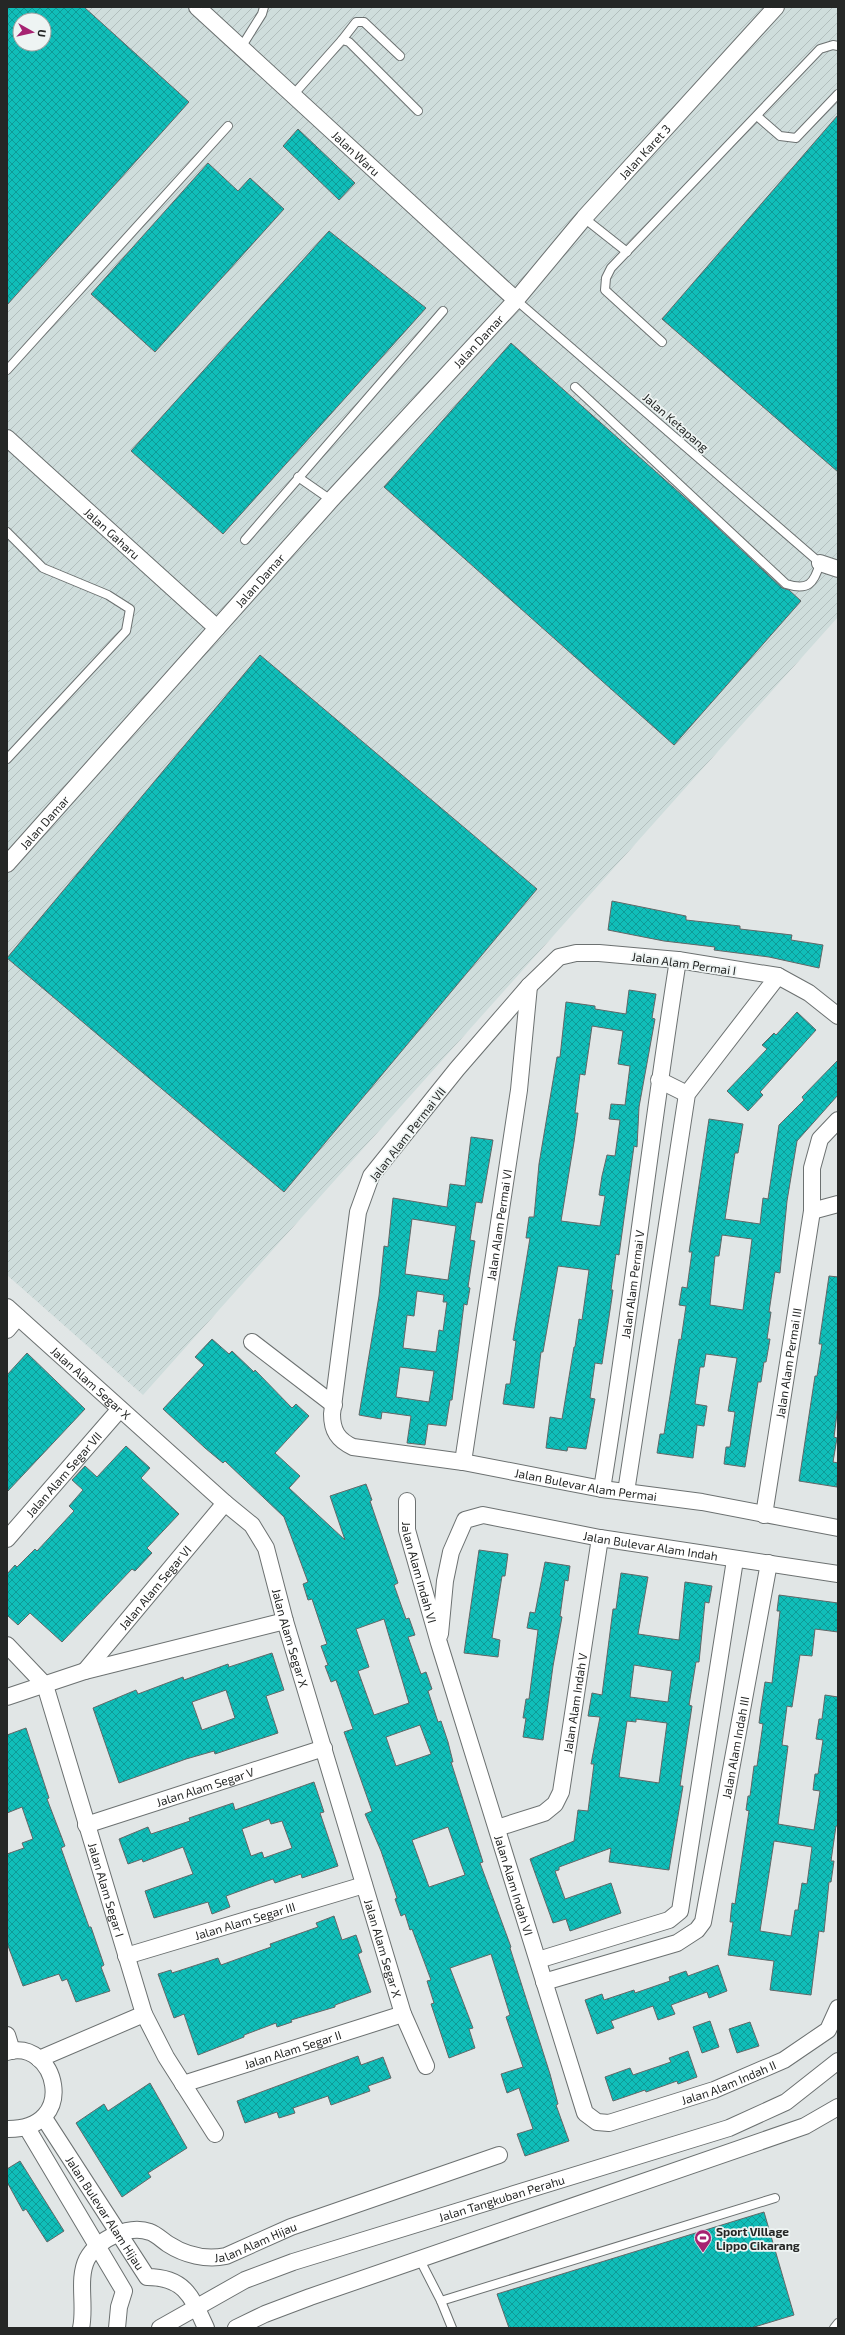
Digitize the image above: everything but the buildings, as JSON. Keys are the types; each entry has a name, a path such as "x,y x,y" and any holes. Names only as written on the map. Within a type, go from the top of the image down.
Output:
{"street":[{"name":"Jalan Waru","path":"197,7 242,46 516,300"},
{"name":"Jalan Karet 3","path":"516,300 584,218 776,7"},
{"name":"Jalan Damar","path":"7,864 331,500 516,300"},
{"name":"Jalan Gaharu","path":"7,438 217,628"},
{"path":"820,564 838,569"},
{"name":"Jalan Alam Permai I","path":"529,986 559,957 576,953 599,952 678,960 778,976 809,993 838,1016"},
{"name":"Jalan Alam Permai V","path":"602,1489 632,1294 659,1080 678,960"},
{"name":"Jalan Alam Permai V","path":"626,1492 687,1094 778,976"},
{"name":"Jalan Alam Permai VII","path":"337,1435 332,1426 334,1405 358,1212 364,1191 372,1176 453,1075 529,986"},
{"name":"Jalan Alam Permai VI","path":"462,1462 519,1090 529,986"},
{"path":"659,1080 687,1094"},
{"name":"Jalan Alam Permai III","path":"764,1515 812,1211 812,1168 820,1139 838,1120"},
{"path":"812,1211 838,1204"},
{"path":"7,1330 13,1312"},
{"name":"Jalan Alam Segar X","path":"13,1312 225,1503 252,1525 266,1548 285,1621 403,2014 426,2066"},
{"path":"252,1342 334,1405"},
{"name":"Jalan Alam Segar VII","path":"7,1539 120,1409"},
{"name":"Jalan Bulevar Alam Permai","path":"337,1435 344,1443 353,1447 462,1462 602,1489 702,1502 838,1528"},
{"name":"Jalan Alam Indah VI","path":"406,1501 407,1530 439,1643 585,2113 597,2122"},
{"name":"Jalan Alam Segar VI","path":"85,1671 225,1503"},
{"name":"Jalan Bulevar Alam Indah","path":"465,1520 483,1515 600,1538 735,1560 769,1563 838,1574"},
{"name":"Jalan Alam Indah VI","path":"439,1643 447,1573 451,1552 465,1520"},
{"name":"Jalan Alam Indah V","path":"497,1828 544,1813 555,1804 561,1792 600,1538"},
{"path":"538,1960 669,1920 680,1911 735,1560"},
{"name":"Jalan Alam Indah III","path":"697,1930 703,1922 706,1912 769,1563"},
{"path":"7,1697 85,1671 285,1621"},
{"name":"Jalan Alam Segar I","path":"7,1645 45,1685 144,2014 183,2084 215,2134"},
{"name":"Jalan Alam Segar V","path":"86,1825 324,1748"},
{"name":"Jalan Alam Segar III","path":"126,1956 364,1885"},
{"path":"544,1982 677,1943 697,1930 680,1911"},
{"name":"Jalan Alam Indah II","path":"597,2122 609,2123 714,2090 784,2060 828,2030 838,2008"},
{"path":"39,2059 144,2014"},
{"name":"Jalan Alam Segar II","path":"183,2084 403,2014"},
{"path":"7,2035 10,2052 26,2052 39,2059 50,2071 54,2087 52,2104 44,2118 27,2128 7,2129"},
{"name":"Jalan Tangkuban Perahu","path":"160,2328 245,2280 293,2262 729,2128 786,2102 838,2061"},
{"path":"236,2328 265,2314 805,2126 837,2112"},
{"name":"Jalan Bulevar Alam Hijau","path":"44,2118 147,2277 162,2277 175,2281 197,2308 206,2328"},
{"name":"Jalan Bulevar Alam Hijau","path":"27,2128 124,2291"},
{"name":"Jalan Alam Hijau","path":"81,2328 84,2270 87,2258 98,2246 119,2232 143,2230 151,2232 175,2248 203,2258 226,2256 291,2227 499,2156"},
{"path":"117,2328 119,2307 124,2291 147,2277"}],"lane":[{"path":"242,46 262,14 264,7"},
{"path":"294,94 356,22 364,22 400,56"},
{"path":"342,40 349,42 418,111"},
{"path":"662,342 605,290 606,278 611,268 820,50 833,45 838,46"},
{"path":"757,116 780,136 796,138 838,94"},
{"path":"7,370 228,126"},
{"path":"584,218 627,252"},
{"name":"Jalan Ketapang","path":"516,300 820,564"},
{"path":"245,540 443,311"},
{"path":"575,387 786,584 798,587 809,585 816,576 820,564"},
{"path":"298,477 331,500"},
{"path":"7,532 43,568 108,595 130,609 126,631 7,759"},
{"path":"441,2300 775,2198"},
{"path":"420,2260 441,2300 452,2328"},
{"path":"834,2328 838,2323"}],"shaded area":[{"path":"7,7 838,7 838,617 143,1395 7,1275"}],"place":[{"name":"Sport Village Lippo Cikarang","path":"703,2253"}]}
